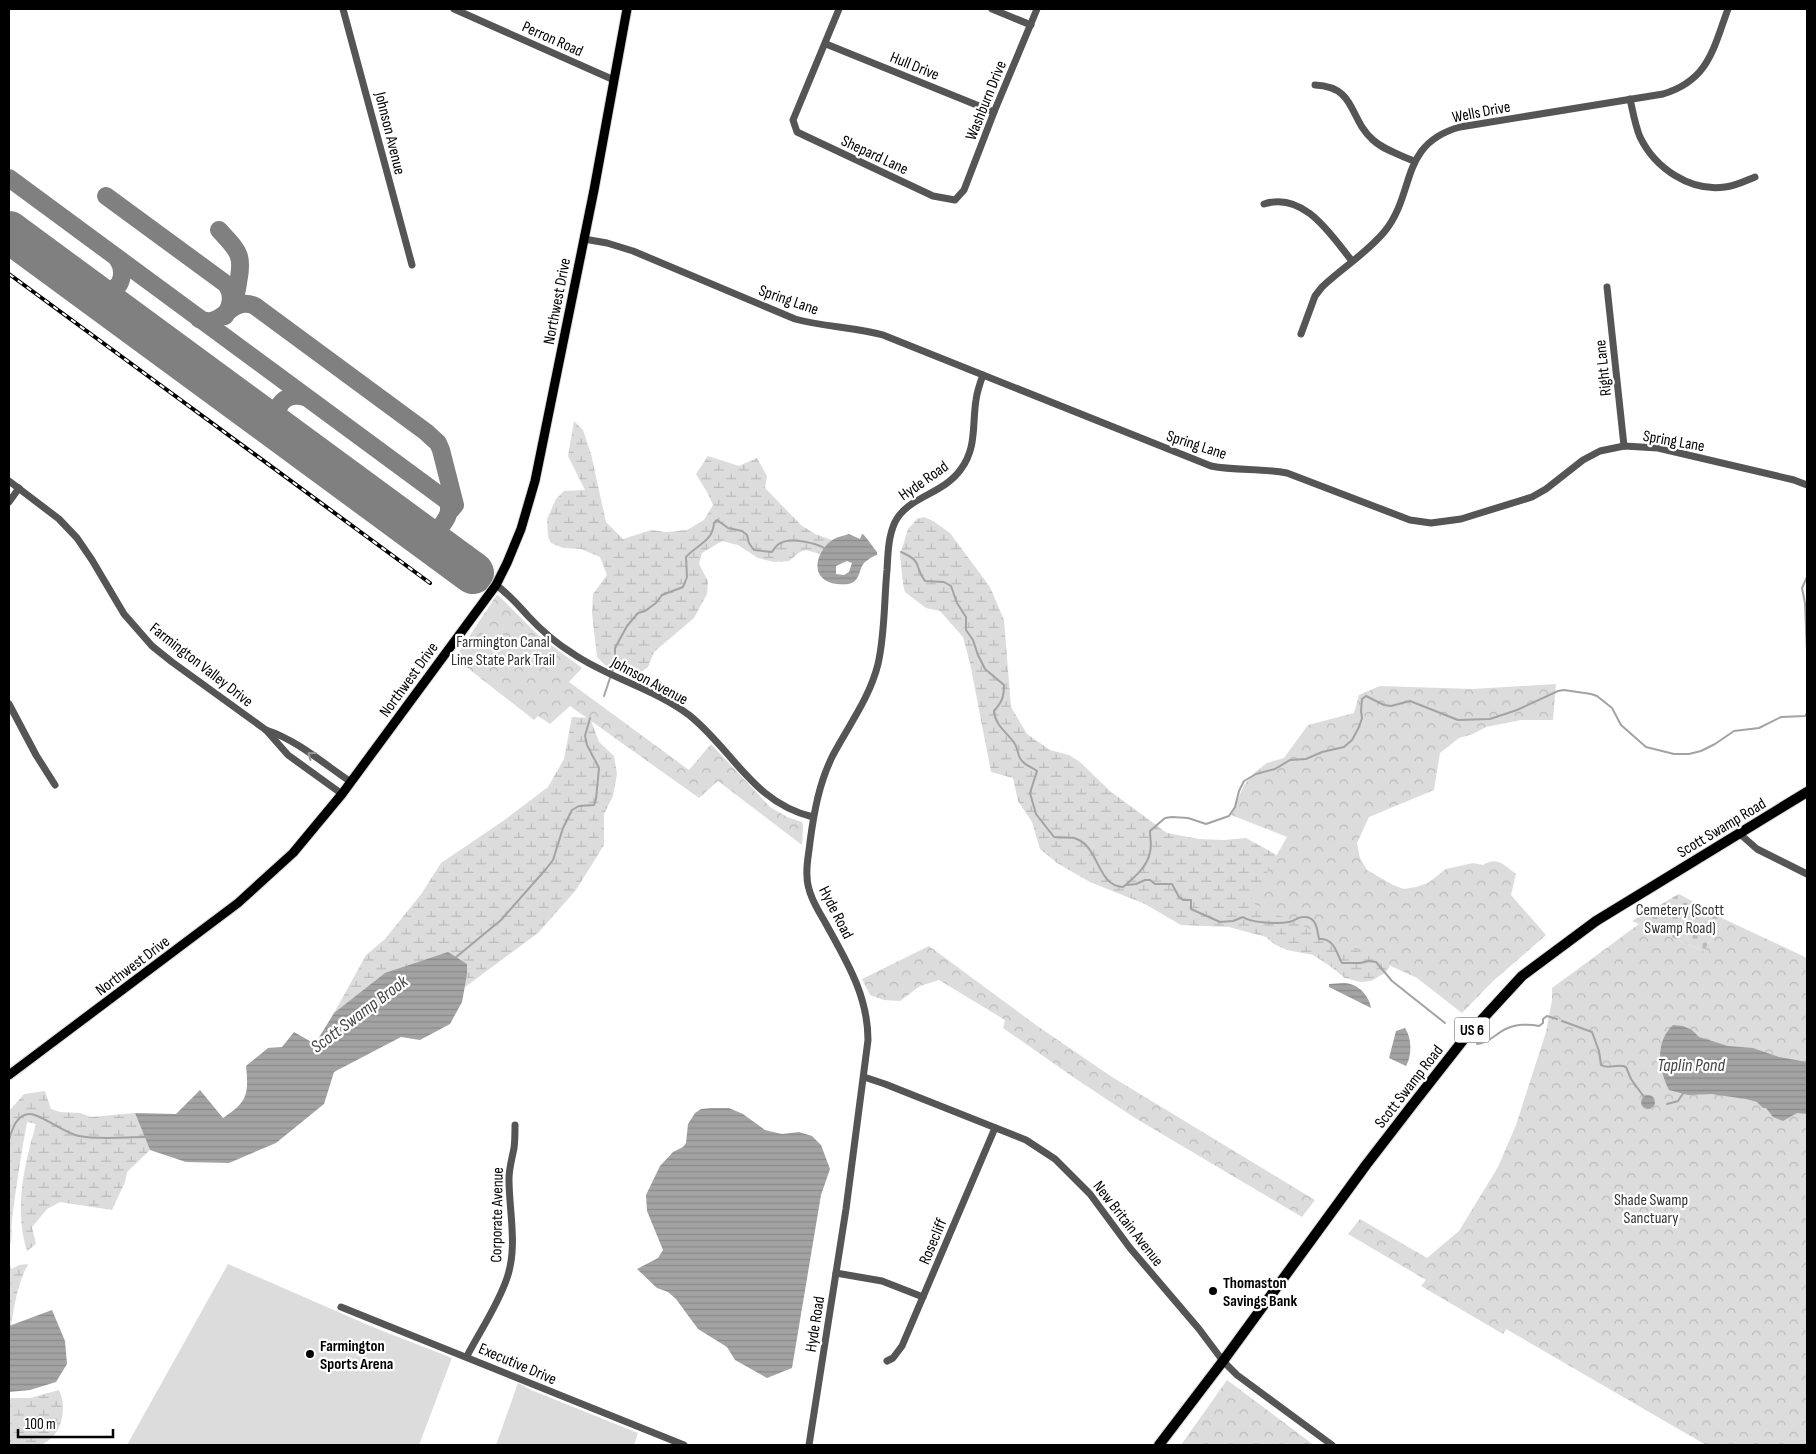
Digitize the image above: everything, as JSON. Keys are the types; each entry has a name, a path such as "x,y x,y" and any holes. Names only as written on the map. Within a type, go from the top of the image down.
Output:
{"highway":[{"name":"Scott Swamp Road","path":"1159,1445 1413,1104 1464,1039 1522,976 1596,921 1807,792"}],"main road":[{"name":"Northwest Drive","path":"9,1075 256,888 293,853 342,794 496,585 518,536 535,481 584,239 627,9"}],"street":[{"name":"Johnson Avenue","path":"343,9 412,264"},
{"name":"Perron Road","path":"454,9 614,80"},
{"path":"826,44 839,9"},
{"path":"992,9 1031,25"},
{"name":"Washburn Drive","path":"954,200 964,190 994,112 1038,9"},
{"name":"Wells Drive","path":"1301,334 1315,296 1331,279 1380,238 1394,218 1414,161 1432,140 1453,129 1630,100 1675,90 1692,80 1707,64 1728,9"},
{"name":"Hull Drive","path":"826,44 994,112"},
{"name":"Shepard Lane","path":"826,44 793,120 796,132 933,196 954,200"},
{"path":"1315,85 1337,90 1347,100 1358,121 1373,141 1389,151 1414,161"},
{"path":"1630,100 1636,125 1646,147 1663,167 1672,174 1693,183 1715,188 1734,186 1755,177"},
{"path":"1264,204 1279,201 1296,205 1310,213 1322,223 1352,261"},
{"name":"Spring Lane","path":"584,239 619,246 795,319 862,329 883,335 1211,466 1227,469 1267,470 1287,473 1410,520 1431,523 1462,518 1532,497 1546,489 1583,460 1600,452 1624,446 1658,448 1807,484"},
{"name":"Right Lane","path":"1607,287 1624,446"},
{"name":"Hyde Road","path":"809,1445 836,1273 864,1077 868,1034 864,1004 853,974 815,903 807,883 813,817 819,789 826,770 865,698 877,665 882,641 891,531 904,509 944,486 956,476 966,462 973,444 976,400 983,375"},
{"name":"Farmington Valley Drive","path":"9,481 59,519 77,538 124,614 143,636 172,662 266,730 288,754 342,794"},
{"path":"9,502 18,488"},
{"name":"Johnson Avenue","path":"496,585 507,593 537,625 560,645 582,660 658,696 681,710 703,729 771,798 789,809 813,817"},
{"path":"9,704 55,785"},
{"name":"Farmington Valley Drive","path":"266,730 279,734 299,746 351,782"},
{"path":"1740,834 1757,849 1807,874"},
{"name":"New Britain Avenue","path":"864,1077 1026,1140 1048,1153 1086,1189 1130,1248 1199,1328 1223,1361 1237,1375 1332,1445"},
{"name":"Corporate Avenue","path":"467,1356 500,1295 512,1258 513,1240 509,1178 515,1125"},
{"name":"Rosecliff","path":"887,1361 893,1358 902,1346 995,1128"},
{"path":"836,1273 882,1281 923,1297"},
{"name":"Executive Drive","path":"341,1307 467,1356 684,1445"}],"green space":[{"path":"574,421 583,430 591,454 606,522 623,539 651,530 667,532 687,530 704,520 713,505 696,474 708,456 739,466 757,458 767,476 765,488 801,525 815,534 832,540 820,554 806,550 800,552 789,561 774,562 758,558 738,545 722,541 702,553 699,564 708,581 707,594 694,618 654,652 648,667 636,676 606,666 597,657 592,613 593,594 607,575 600,557 581,549 563,548 551,543 548,537 547,519 556,499 564,491 585,490 568,456"},
{"path":"924,517 950,533 990,587 1004,620 1011,707 1027,734 1050,750 1069,755 1080,762 1110,791 1167,833 1199,839 1224,840 1246,838 1275,854 1283,864 1390,966 1385,973 1371,981 1360,982 1345,978 1313,955 1287,950 1274,944 1266,937 1229,927 1181,925 1145,904 1090,882 1057,863 1040,849 1032,822 1018,801 1013,778 991,772 970,663 963,637 940,611 926,608 905,592 900,555 908,529 917,519"},
{"name":"Farmington Canal Line State Park Trail","path":"498,595 539,636 582,668 569,682 689,770 711,744 770,807 787,817 802,822 802,845 718,781 699,798 570,706 550,724 538,716 534,720 455,658"},
{"path":"1556,684 1553,720 1521,720 1486,727 1473,734 1459,738 1440,753 1434,790 1369,817 1357,843 1360,858 1367,870 1404,889 1428,883 1446,869 1473,863 1483,865 1492,861 1500,863 1516,874 1511,895 1546,935 1492,982 1462,1013 1417,978 1250,902 1287,837 1231,815 1244,785 1254,773 1267,763 1284,758 1308,725 1354,713 1359,695 1380,686 1472,689"},
{"path":"572,717 590,718 599,742 614,756 617,774 613,796 604,814 604,845 576,890 538,933 465,987 467,975 334,1013 366,955 385,939 422,893 441,863 503,821 548,787 564,759"},
{"name":"Cemetery (Scott Swamp Road)","path":"1679,894 1724,919 1704,951 1632,921"},
{"name":"Shade Swamp Sanctuary","path":"1724,919 1807,958 1807,1445 1706,1445 1506,1329 1503,1334 1421,1286 1426,1280 1348,1234 1360,1219 1427,1258 1459,1231 1498,1167 1516,1125 1546,1032 1552,1000 1552,988 1639,924 1704,951"},
{"path":"929,946 1036,1025 1112,1077 1315,1200 1302,1217 1135,1118 1003,1028 1005,1020 939,980 920,986 900,1001 884,1000 870,995 862,979"},
{"path":"45,1091 51,1109 60,1112 80,1113 91,1117 135,1113 150,1150 127,1172 125,1182 112,1210 60,1202 47,1209 32,1227 36,1244 27,1251 21,1219 22,1187 24,1171 36,1124 27,1122 9,1247 9,1111 24,1094"},
{"path":"28,1264 19,1287 11,1326 9,1326 9,1265 12,1269 19,1265"},
{"name":"Farmington Sports Arena","path":"228,1264 375,1328 452,1358 419,1445 127,1445"},
{"path":"1227,1380 1314,1445 1181,1445"},
{"path":"518,1383 638,1433 634,1445 496,1445"},
{"path":"59,1390 62,1397 63,1413 54,1436 36,1446 9,1445 9,1398 30,1398"}],"water":[{"path":"849,534 860,539 862,534 864,535 877,552 877,555 862,565 857,579 852,583 837,584 828,582 819,573 818,560 821,553 831,541","holes":["847,561 852,563 849,572 844,575 836,574 836,566"]},
{"path":"448,952 467,964 462,1002 450,1024 420,1040 401,1037 334,1072 324,1104 276,1143 229,1163 186,1162 150,1150 135,1113 176,1114 200,1090 223,1118 237,1107 245,1097 247,1084 246,1066 268,1048 282,1047 294,1032 315,1044 334,1013 385,973"},
{"path":"1348,983 1354,985 1367,997 1371,1008 1329,987 1329,984"},
{"name":"Taplin Pond","path":"1673,1025 1683,1026 1692,1030 1699,1037 1728,1046 1753,1048 1779,1057 1807,1062 1807,1114 1797,1113 1783,1121 1773,1117 1766,1108 1763,1108 1757,1102 1746,1099 1711,1094 1688,1095 1669,1090 1662,1073 1660,1056 1663,1039"},
{"path":"1405,1028 1409,1037 1410,1047 1406,1066 1389,1058 1396,1031"},
{"path":"1645,1095 1651,1095 1655,1102 1651,1109 1645,1109 1641,1105 1641,1099"},
{"path":"729,1108 743,1114 765,1130 782,1134 799,1132 812,1136 821,1145 830,1169 821,1195 792,1368 767,1378 735,1360 727,1347 698,1329 676,1299 668,1292 657,1288 637,1269 658,1258 663,1250 647,1211 646,1195 660,1166 673,1152 683,1147 686,1143 688,1124 695,1113 701,1109"},
{"path":"52,1310 65,1341 67,1364 56,1382 30,1390 9,1392 9,1326"}],"waterway":[{"name":"Scott Swamp Brook","path":"612,673 615,662 615,648 627,626 638,613 645,611 656,603 662,595 683,587 687,577 686,557 708,539 717,520 728,528 742,531 747,535 749,543 754,550 772,552 785,541 810,543 826,549"},
{"path":"901,552 916,561 921,576 925,581 944,582 951,586 957,603 966,617 966,630 973,640 985,669 1004,685 1002,699 994,711 995,716 999,725 1015,744 1021,760 1037,771 1030,793 1036,814 1054,837 1074,838 1082,842 1089,848 1102,873 1108,880 1114,885 1123,887 1143,867 1151,849 1150,831 1165,818 1188,818 1206,824 1229,816 1235,807 1244,781 1256,774 1275,769 1290,760 1306,759 1322,752 1344,747 1352,740 1359,727 1362,718 1362,699 1366,696 1384,705 1391,706 1410,701 1458,720 1490,719 1517,710 1558,691 1564,690 1591,694 1597,696 1612,708 1621,725 1646,747 1674,754 1689,754 1701,751 1734,731 1759,728 1781,717 1805,716 1807,713"},
{"path":"1807,577 1802,588 1805,603 1807,652"},
{"name":"Scott Swamp Brook","path":"604,696 610,678"},
{"name":"Scott Swamp Brook","path":"455,958 501,920 546,869 553,860 563,828 572,810 579,806 594,805 599,768 587,745 585,736 590,718"},
{"path":"1127,885 1145,880 1150,880 1155,884 1172,884 1179,897 1183,900 1191,900 1191,909 1220,922 1233,921 1243,917 1252,921 1272,923 1289,922 1301,917 1308,917 1316,924 1319,939 1324,939 1331,943 1342,963 1376,962 1392,981 1445,1023"},
{"path":"1477,1044 1486,1042 1512,1027 1524,1025 1539,1026 1547,1016 1557,1019"},
{"path":"1562,1021 1592,1032 1599,1051 1601,1065 1607,1067 1626,1067 1631,1079 1644,1097"},
{"path":"1667,1104 1678,1101 1684,1092"},
{"name":"Scott Swamp Brook","path":"9,1140 18,1120 29,1114 79,1136 103,1138 145,1137"}],"taxiway":[{"path":"9,178 446,500 449,505 448,516 429,541"},
{"path":"106,196 226,284 231,300 225,316"},
{"path":"219,230 235,248 240,259 240,273 233,303"},
{"path":"88,291 101,294 108,293 118,286 122,269 116,257"},
{"path":"117,286 114,301 121,315"},
{"path":"199,319 215,320 239,305 255,306 426,432 438,443 441,450 455,505 451,510"},
{"path":"285,435 277,420 279,407 289,397 305,397"},
{"path":"253,411 269,412 279,406"}],"runway":[{"path":"9,232 473,573"}],"railway":[{"path":"9,274 430,583"}],"place":[{"name":"Thomaston Savings Bank","path":"1213,1291"},
{"name":"Farmington Sports Arena","path":"310,1354"}]}
